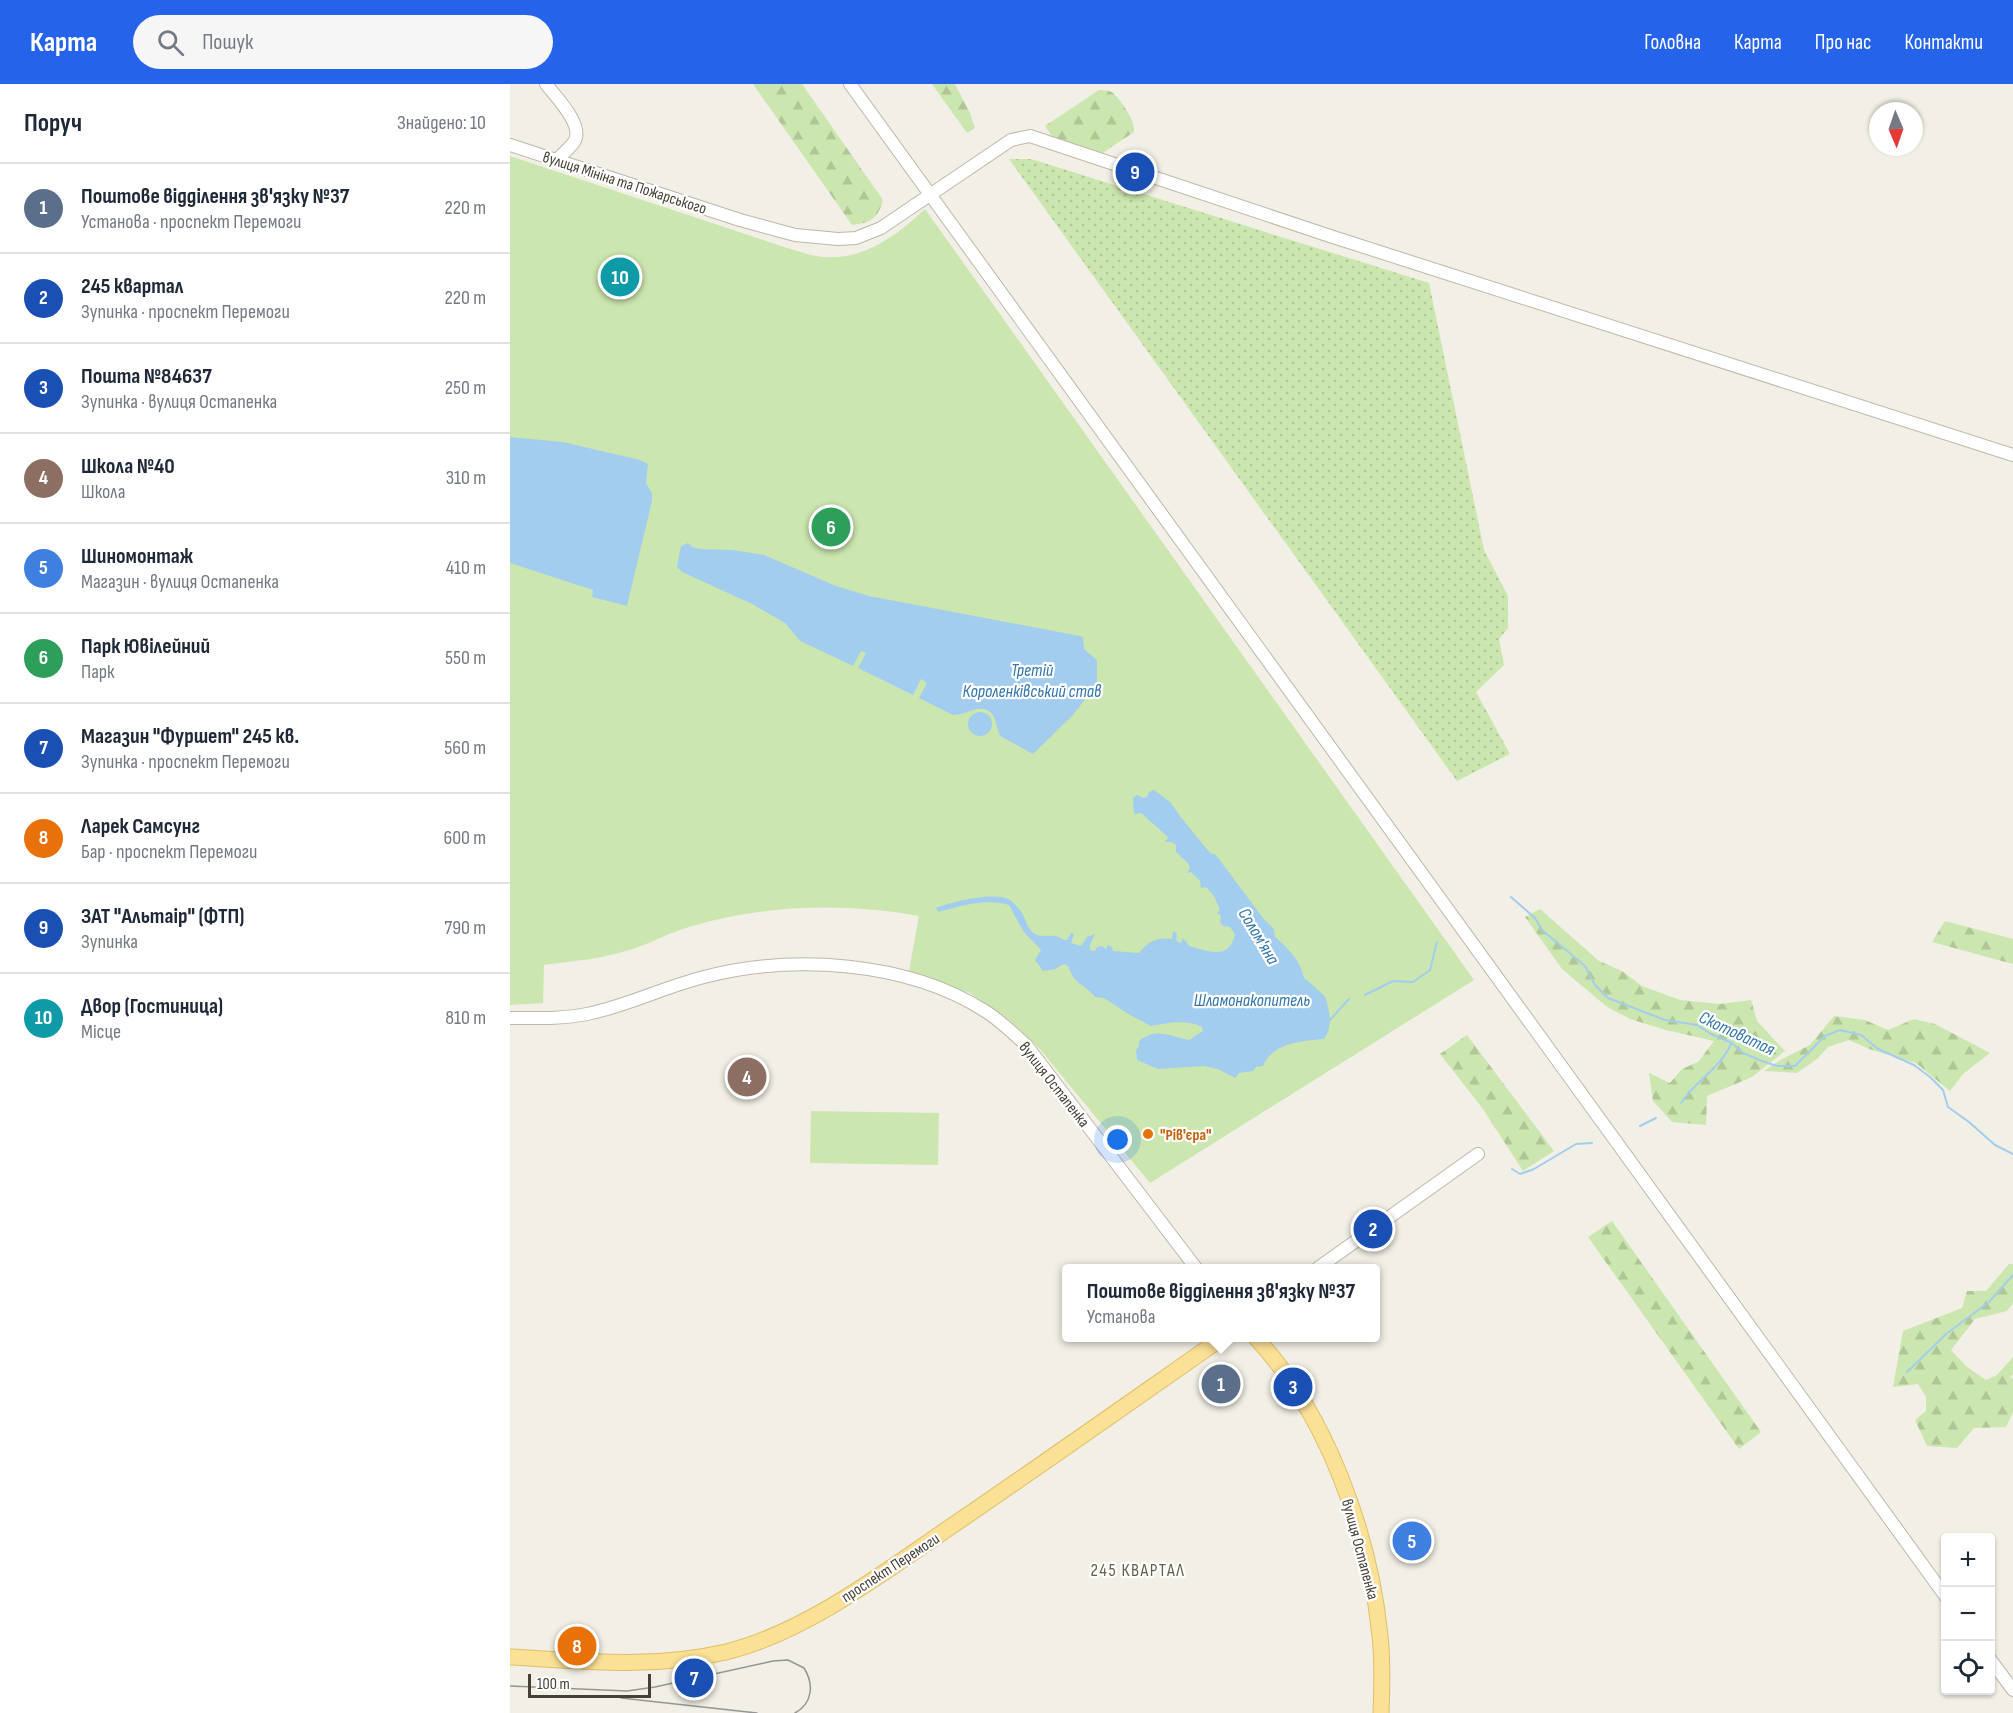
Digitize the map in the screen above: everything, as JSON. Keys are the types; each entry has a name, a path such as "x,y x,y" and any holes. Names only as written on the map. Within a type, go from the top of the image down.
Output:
{"main road":[{"name":"проспект Перемоги","path":"510,1657 617,1664 655,1663 726,1652 771,1637 801,1622 888,1569 1216,1342"},
{"name":"вулиця Остапенка","path":"1259,1342 1276,1362 1322,1437 1353,1511 1373,1583 1380,1635 1381,1713"}],"street":[{"path":"546,84 576,127 575,141 557,160"},
{"path":"850,84 1941,1589"},
{"name":"вулиця Мініна та Пожарського","path":"510,145 740,220 805,237 849,239 865,236 881,228 1011,140 1030,136 1333,237 2013,455"},
{"name":"вулиця Остапенка","path":"510,1018 557,1018 587,1014 703,977 770,966 798,964 850,968 906,977 930,985 985,1011 1027,1046 1192,1264"},
{"path":"1325,1264 1473,1158"},
{"path":"1995,1666 2013,1690"}],"green space":[{"path":"753,84 802,84 883,200 879,211 873,218 864,223 852,225"},
{"path":"932,84 955,84 975,128 967,133"},
{"path":"1099,90 1106,90 1116,96 1130,117 1134,132 1098,156 1056,142 1045,126"},
{"path":"510,156 809,255 838,257 866,250 891,237 925,209 1474,980 1150,1183 1039,1048 1008,1019 970,993 909,971 919,916 861,909 803,908 745,914 717,920 681,929 619,953 544,965 543,1003 510,1005"},
{"path":"1009,159 1031,159 1429,283 1484,550 1508,596 1508,628 1499,639 1504,665 1476,692 1510,754 1457,781"},
{"path":"1540,909 1599,961 1622,971 1642,986 1680,1000 1720,1004 1751,1000 1757,1021 1785,1051 1752,1077 1707,1096 1706,1125 1672,1122 1653,1101 1649,1073 1670,1083 1682,1069 1698,1062 1714,1041 1630,1019 1607,1007 1562,969 1525,917"},
{"path":"1945,921 2013,939 2013,964 1932,942"},
{"path":"1834,1016 1865,1020 1888,1030 1914,1019 1935,1024 1990,1053 1963,1074 1950,1091 1916,1063 1872,1050 1849,1040 1828,1047 1817,1059 1797,1073 1764,1071 1810,1045"},
{"path":"1467,1035 1554,1151 1523,1171 1483,1109 1440,1054"},
{"path":"811,1111 939,1113 938,1165 810,1163"},
{"path":"1612,1221 1761,1432 1739,1449 1588,1237"},
{"path":"2009,1264 2013,1264 2013,1303 2007,1311 1975,1319 1951,1350 1967,1367 1986,1380 1997,1375 2013,1357 2013,1374 2010,1377 2013,1379 2013,1412 2006,1427 1974,1428 1957,1448 1927,1446 1915,1420 1926,1411 1926,1397 1918,1384 1893,1387 1903,1331 1962,1308 1967,1291 1986,1291"}],"water":[{"path":"510,437 563,442 640,460 648,464 646,483 652,493 652,501 627,606 592,597 593,590 510,563"},
{"name":"Третій Короленківський став","path":"688,543 700,549 733,550 764,555 836,586 869,596 1083,637 1084,649 1097,660 1097,681 1072,716 1033,754 1000,736 994,717 985,709 953,715 919,698 927,683 921,679 913,695 858,668 866,653 861,651 853,666 800,641 785,623 752,604 682,572 677,567 681,546"},
{"path":"980,712 989,715 992,724 989,733 980,736 971,733 968,724 971,715"},
{"name":"Шламонакопитель","path":"1154,790 1170,802 1210,853 1216,855 1263,918 1274,929 1275,937 1293,955 1304,978 1325,996 1330,1023 1324,1039 1298,1042 1281,1047 1268,1058 1263,1066 1256,1067 1253,1071 1239,1073 1235,1078 1218,1069 1204,1066 1158,1069 1137,1060 1136,1050 1139,1041 1157,1033 1189,1040 1203,1031 1202,1027 1183,1022 1151,1026 1104,998 1095,997 1073,977 1069,967 1064,964 1055,969 1043,971 1035,960 1041,950 1023,931 1009,905 991,902 964,905 938,912 936,908 962,900 984,897 1003,898 1014,903 1030,930 1038,935 1056,936 1067,940 1071,933 1074,934 1071,943 1081,946 1087,937 1095,934 1090,950 1095,951 1097,947 1102,946 1106,949 1108,945 1113,951 1139,953 1153,941 1172,939 1173,931 1177,933 1178,942 1181,943 1183,938 1189,946 1211,952 1223,951 1228,948 1235,934 1230,927 1223,926 1220,922 1221,916 1217,913 1220,910 1214,896 1206,887 1201,888 1200,881 1191,872 1187,873 1190,868 1176,852 1176,845 1172,842 1165,842 1168,837 1141,813 1134,814 1133,798 1137,795 1147,797 1149,792"}],"waterway":[{"name":"Скотоватая","path":"1511,897 1535,918 1542,930 1585,966 1595,985 1608,998 1665,1020 1697,1025 1732,1043 1743,1053 1777,1066 1795,1066 1825,1036 1840,1030 1861,1035 1878,1049 1914,1065 1930,1077 1943,1090 1948,1107 1995,1145 2013,1154"},
{"name":"Солом'яна","path":"1365,995 1393,981 1413,982 1430,970 1437,942"},
{"name":"Солом'яна","path":"1328,1020 1349,999"},
{"path":"1681,1103 1721,1061 1731,1044"},
{"path":"1640,1126 1656,1118"},
{"path":"1512,1169 1520,1174 1534,1169 1576,1144 1592,1143"},
{"path":"1907,1372 1946,1334 1989,1302 2013,1275"}],"tram line":[{"path":"510,1686 627,1691 773,1661 788,1660 804,1668 810,1687 808,1699 795,1713"},
{"path":"621,1698 757,1713"}],"place":[{"name":"ЗАТ \"Альтаір\" (ФТП)","path":"1135,172"},
{"name":"Двор (Гостиница)","path":"620,277"},
{"name":"Парк Ювілейний","path":"831,527"},
{"name":"Школа №40","path":"747,1077"},
{"name":"\"Рів'єра\"","path":"1148,1134"},
{"name":"245 квартал","path":"1373,1229"},
{"name":"Поштове відділення зв'язку №37","path":"1221,1384"},
{"name":"Пошта №84637","path":"1293,1387"},
{"name":"Шиномонтаж","path":"1412,1541"},
{"name":"Ларек Самсунг","path":"577,1646"},
{"name":"Магазин \"Фуршет\" 245 кв.","path":"694,1678"}],"district":[{"name":"245 КВАРТАЛ","path":"1138,1570"}]}
